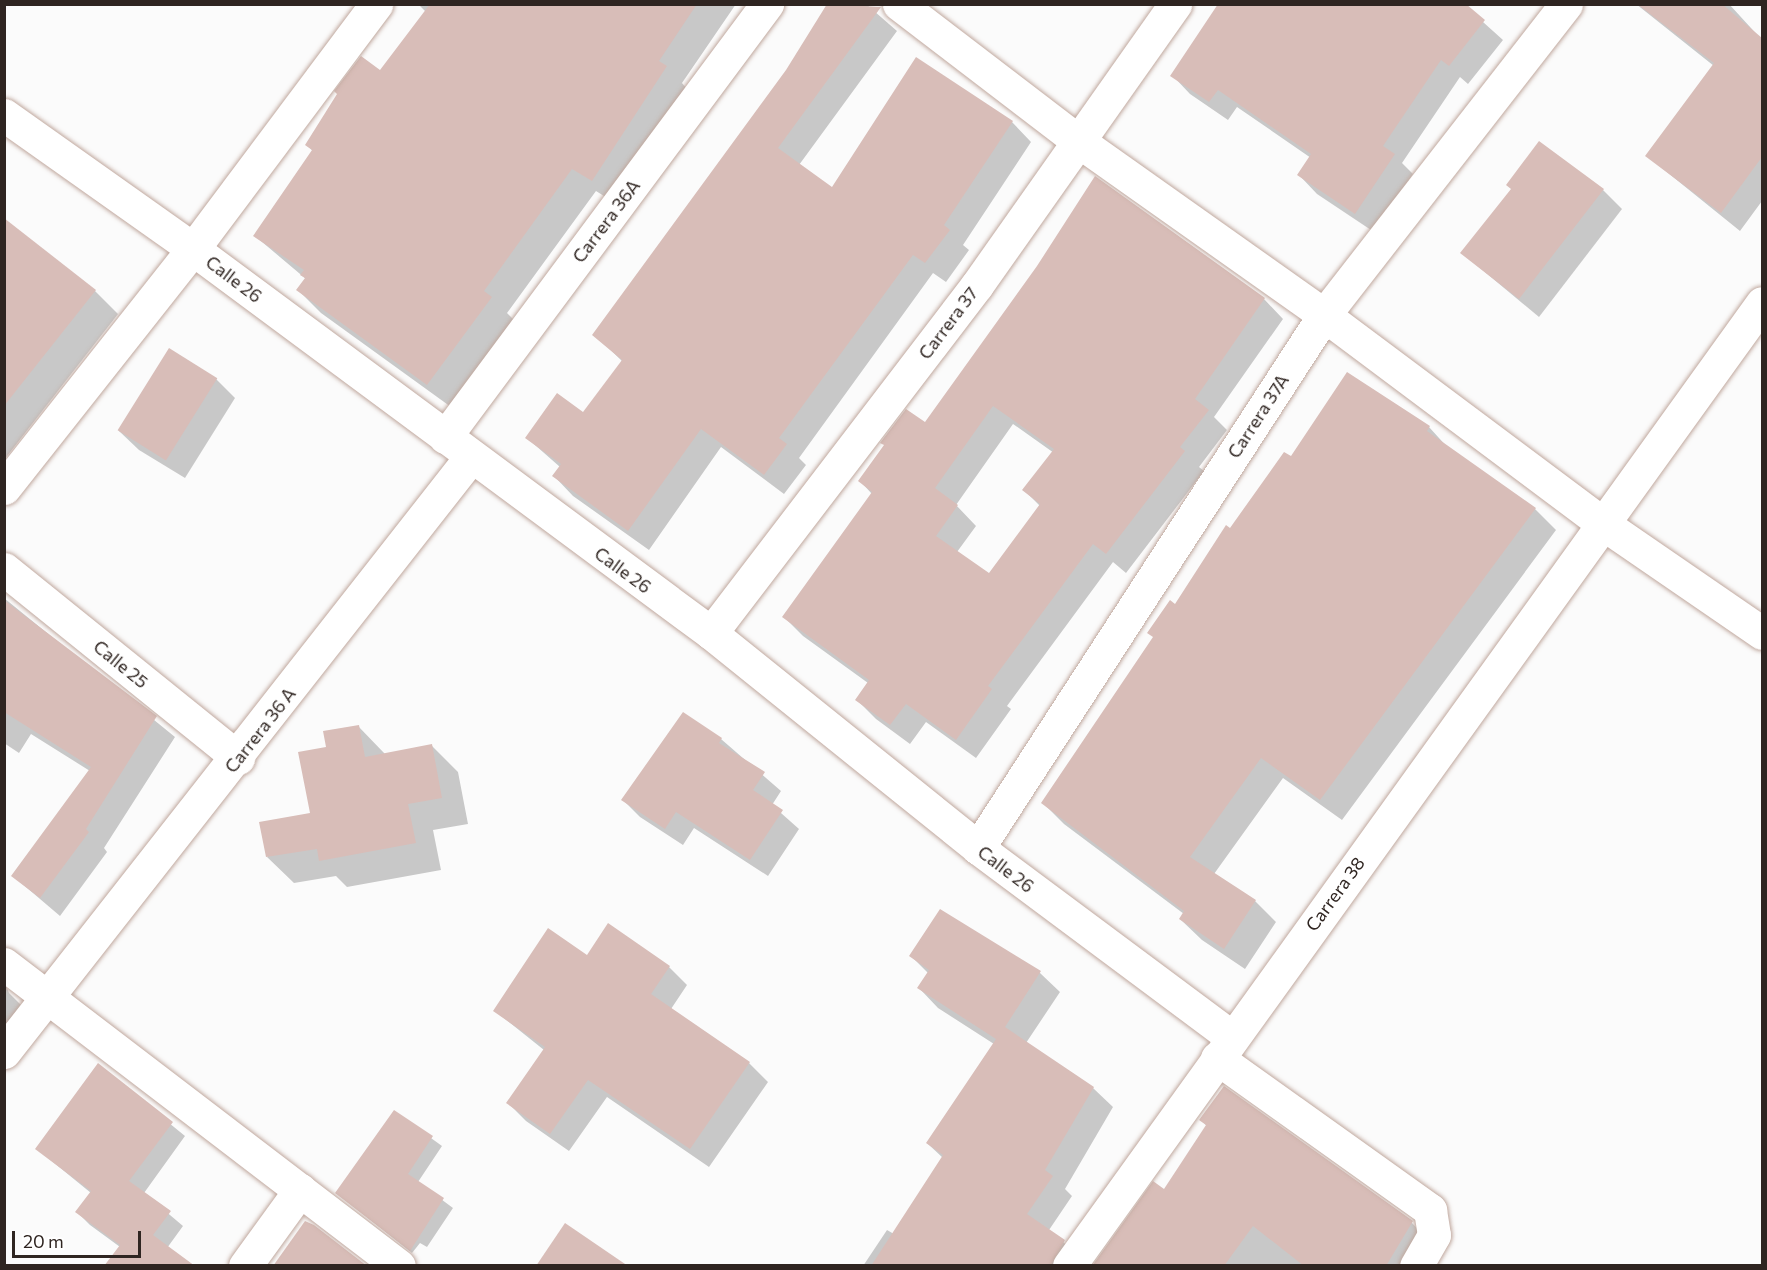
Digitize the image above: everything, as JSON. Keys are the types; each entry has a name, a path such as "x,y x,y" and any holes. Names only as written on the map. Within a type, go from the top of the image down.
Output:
{"street":[{"path":"4,488 193,249 376,4"},
{"name":"Carrera 36A","path":"445,437 766,4"},
{"path":"899,4 1077,140 1324,315 1602,523 1762,633"},
{"name":"Carrera 37","path":"711,633 977,285 1175,4"},
{"name":"Carrera 37A","path":"978,848 1324,315 1566,4"},
{"name":"Calle 26","path":"4,116 193,249 470,458 711,633 1225,1048 1430,1210 1435,1226 1432,1242 1416,1266"},
{"name":"Carrera 38","path":"1069,1266 1762,303"},
{"name":"Carrera 36 A","path":"4,1052 238,758 470,458"},
{"name":"Calle 25","path":"4,569 238,758"},
{"path":"4,964 47,1000 399,1266"},
{"path":"245,1266 300,1190"}],"building":[{"path":"430,4 697,4 659,61 667,66 592,181 572,169 484,291 492,297 427,385 296,290 305,278 300,275 304,270 253,236 312,150 305,145 337,94 334,91 361,56 380,70"},
{"path":"827,4 881,7 778,148 832,187 916,57 1013,121 944,225 950,230 925,263 913,255 779,438 787,444 764,475 701,429 628,531 552,476 561,464 525,438 557,393 583,412 622,360 592,335 786,70"},
{"path":"1218,4 1466,4 1485,20 1449,66 1441,60 1383,146 1395,154 1355,214 1297,175 1311,154 1218,90 1209,102 1170,76"},
{"path":"1637,4 1722,4 1762,38 1762,157 1721,213 1645,156 1714,63"},
{"path":"1539,141 1604,189 1519,299 1460,253 1511,189 1506,185"},
{"path":"1095,176 1265,298 1195,399 1209,410 1180,447 1185,451 1106,554 1093,544 988,686 992,689 956,740 906,704 890,725 855,700 869,680 782,617 872,492 858,481 884,445 880,443 906,409 925,422 1037,266","holes":["993,406 1054,449 1022,490 1040,504 989,573 936,536 958,505 935,488"]},
{"path":"4,218 96,290 4,406"},
{"path":"169,348 217,378 166,460 118,430"},
{"path":"1347,372 1430,426 1427,431 1536,508 1320,800 1261,758 1190,857 1256,900 1224,949 1179,919 1184,911 1041,803 1153,637 1147,633 1170,600 1175,604 1226,525 1230,528 1284,452 1291,456"},
{"path":"4,600 157,716 86,829 89,832 40,898 11,876 91,767 4,712"},
{"path":"683,712 722,738 719,743 765,772 753,790 783,810 750,860 676,812 665,829 621,800"},
{"path":"359,725 365,757 432,744 442,798 408,804 416,843 319,861 317,849 266,857 259,822 310,813 298,752 326,747 323,731"},
{"path":"940,909 1041,971 1005,1027 1094,1087 1045,1170 1053,1176 1027,1214 1065,1240 1050,1266 871,1266 943,1155 926,1143 996,1039 917,988 929,970 909,956"},
{"path":"608,923 670,966 651,994 750,1062 690,1149 588,1080 550,1134 506,1103 545,1047 493,1011 548,928 587,955"},
{"path":"98,1063 173,1122 129,1181 171,1211 153,1235 195,1266 104,1266 120,1245 75,1212 91,1191 35,1149"},
{"path":"1224,1086 1413,1221 1386,1266 1304,1266 1253,1226 1224,1266 1092,1266 1153,1181 1164,1189 1206,1125 1199,1120"},
{"path":"394,1110 433,1136 408,1174 444,1198 410,1251 335,1193"},
{"path":"305,1221 314,1225 367,1266 273,1266"},
{"path":"565,1223 628,1266 536,1266"}]}
